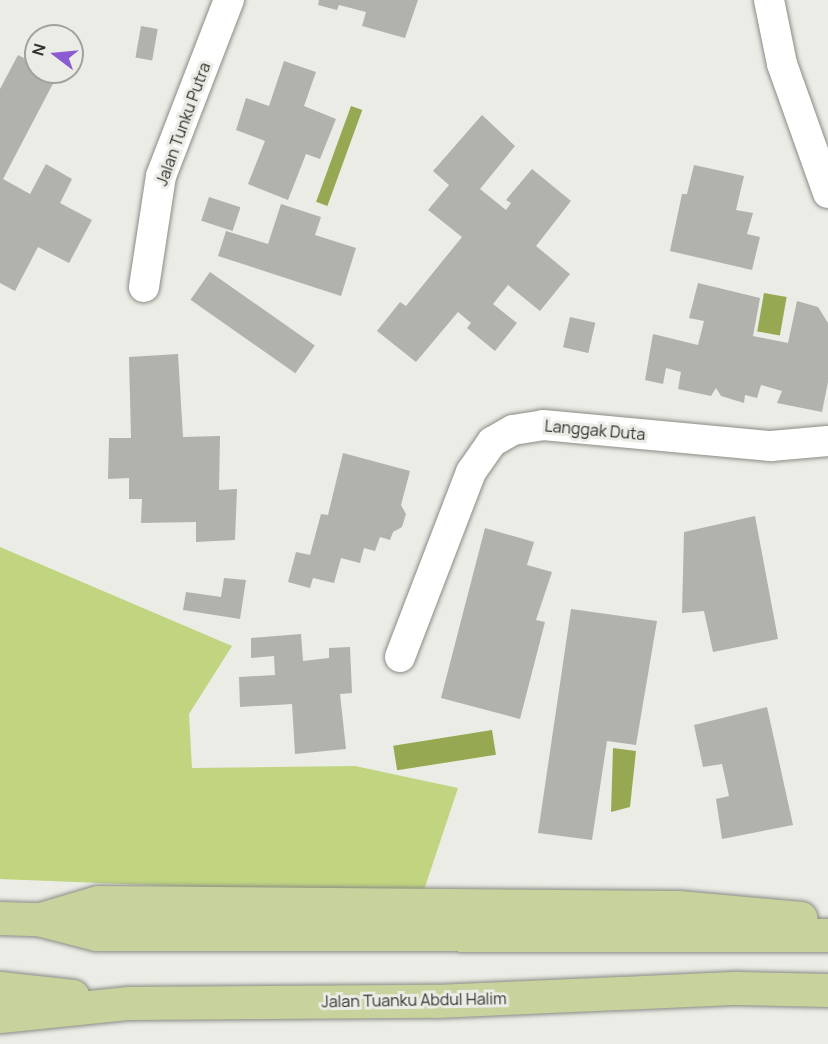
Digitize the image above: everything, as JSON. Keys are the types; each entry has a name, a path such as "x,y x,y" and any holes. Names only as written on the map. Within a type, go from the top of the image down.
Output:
{"main road":[{"path":"38,920 98,902 678,907 752,911 828,922"},
{"path":"0,918 38,920 96,934 828,934"},
{"path":"0,988 129,1003"},
{"name":"Jalan Tuanku Abdul Halim","path":"0,1016 129,1003 436,1001 738,988 828,990"}],"street":[{"path":"769,0 782,64 828,193"},
{"name":"Jalan Tunku Putra","path":"144,287 161,176 225,1"},
{"name":"Langgak Duta","path":"400,657 471,472 492,442 513,430 543,424 771,446 828,441"}],"shaded area":[{"path":"351,106 362,110 327,206 316,202"},
{"path":"764,293 787,297 780,335 757,331"},
{"path":"0,547 232,646 189,714 192,768 355,766 458,788 422,896 0,879"},
{"path":"492,730 496,755 397,770 393,746"},
{"path":"613,748 636,751 630,807 611,812"}],"building":[{"path":"319,0 418,0 405,38 362,26 366,12 339,5 337,10 318,5"},
{"path":"141,26 158,29 152,60 135,58"},
{"path":"18,55 24,58 24,84 53,84 3,179 30,194 46,164 72,179 60,203 92,220 69,263 38,247 15,291 0,283 0,89"},
{"path":"284,61 316,72 304,106 336,119 320,159 306,154 288,200 248,184 265,141 236,130 246,98 269,106"},
{"path":"482,115 515,146 480,189 506,210 511,203 506,200 532,169 571,201 536,246 570,274 540,311 508,285 493,304 517,323 495,351 467,328 471,323 458,312 416,362 377,331 400,302 406,306 462,237 428,210 449,185 433,171"},
{"path":"694,165 744,176 736,210 753,213 747,234 760,237 752,270 670,251 682,194 687,194"},
{"path":"209,197 240,207 233,231 201,221"},
{"path":"281,204 321,217 315,235 356,248 341,296 218,256 226,231 268,244"},
{"path":"210,272 315,345 295,373 190,300"},
{"path":"698,283 760,298 753,336 788,343 797,301 818,307 828,323 828,382 822,412 777,403 782,391 761,385 757,398 745,395 744,403 721,396 716,388 711,396 678,389 681,372 666,368 663,384 645,380 653,334 698,345 704,321 689,318"},
{"path":"570,317 595,323 588,353 563,347"},
{"path":"178,354 183,437 220,436 219,490 237,489 235,540 196,542 196,522 141,523 142,499 129,499 129,478 108,479 109,438 131,438 129,357"},
{"path":"343,453 410,471 401,505 406,514 402,527 393,532 390,540 380,537 375,551 364,548 360,563 341,558 334,583 313,578 310,588 288,582 296,552 310,555 321,514 328,515"},
{"path":"755,516 778,639 713,652 704,611 682,613 684,532"},
{"path":"485,528 534,542 527,565 552,572 536,620 545,622 520,719 441,698"},
{"path":"224,578 246,580 240,619 183,610 186,592 221,597"},
{"path":"571,609 657,621 636,745 607,741 592,840 538,833"},
{"path":"301,634 303,661 329,658 329,648 350,647 352,693 340,694 346,749 295,754 292,704 240,707 239,677 275,675 274,656 251,658 251,638"},
{"path":"767,707 793,825 722,839 716,799 729,796 722,764 703,767 694,725"}]}
